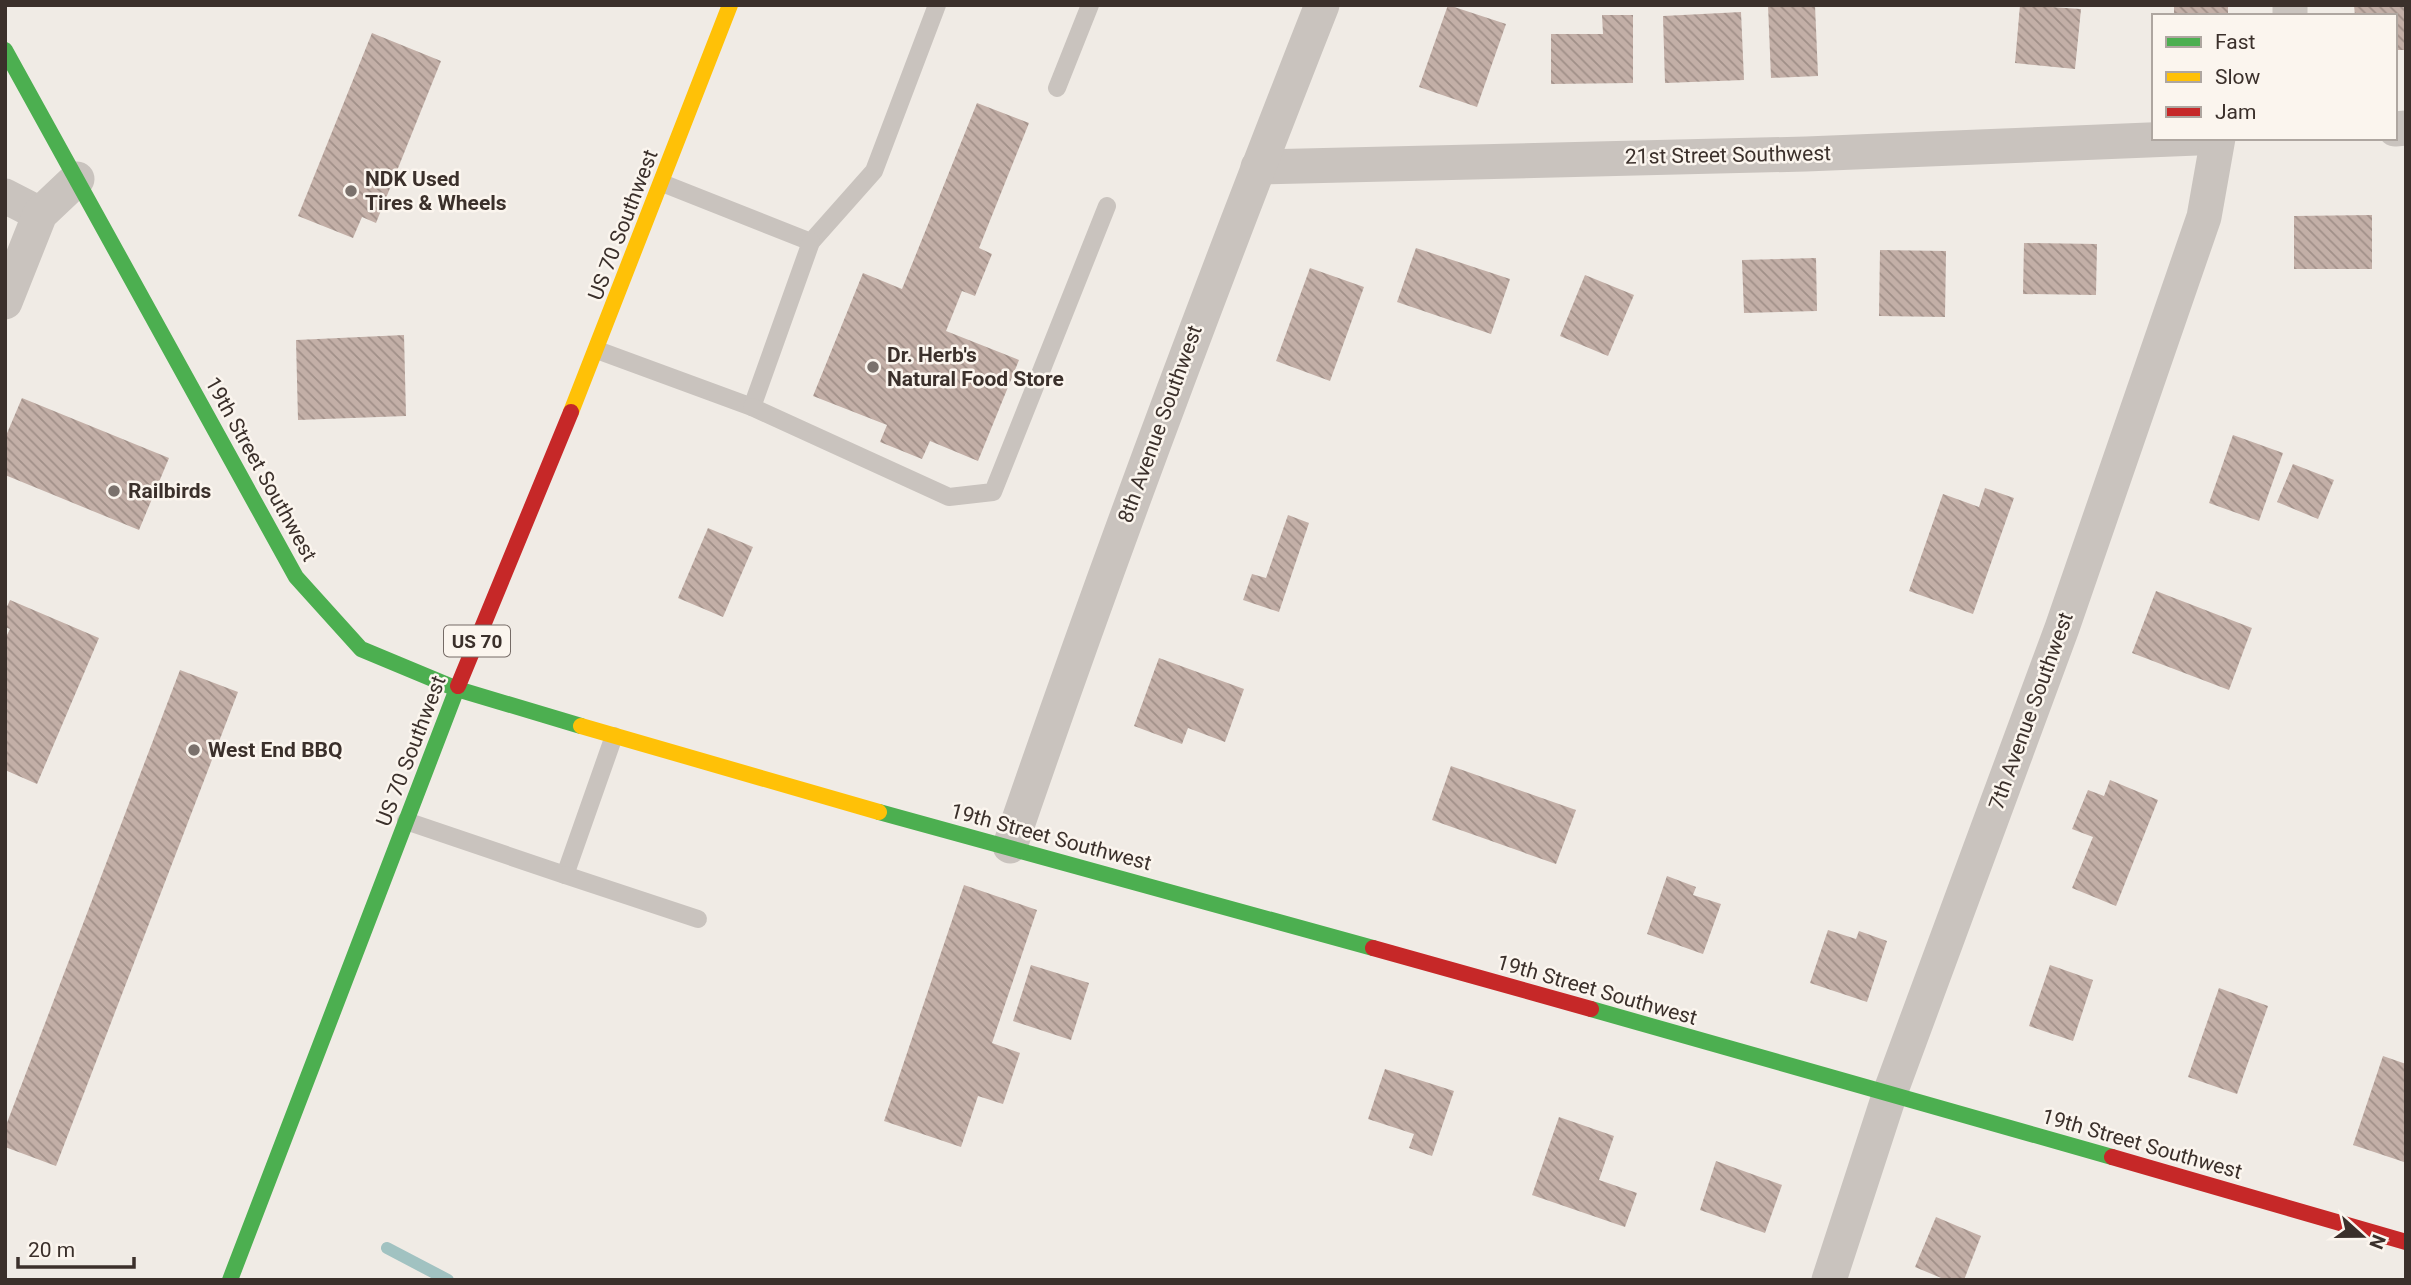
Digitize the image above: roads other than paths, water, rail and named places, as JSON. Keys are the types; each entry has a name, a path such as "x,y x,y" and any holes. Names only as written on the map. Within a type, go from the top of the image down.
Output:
{"street":[{"name":"US 70 Southwest","path":"230,1280 457,689 597,350 730,5"},
{"name":"8th Avenue Southwest","path":"1010,846 1079,645 1209,290 1322,5"},
{"name":"19th Street Southwest","path":"5,51 296,577 360,649 457,689 764,782 1010,846 1890,1093 2406,1242"},
{"name":"21st Street Southwest","path":"1258,167 1806,154 2152,140"},
{"name":"7th Avenue Southwest","path":"1829,1280 1890,1093 2062,628 2204,218 2218,140"},
{"path":"5,302 40,214 77,179"},
{"path":"5,196 40,214"}],"lane":[{"path":"752,407 811,242 874,171 937,5"},
{"path":"1057,88 1090,5"},
{"path":"662,183 811,242"},
{"path":"597,350 752,407 949,498 993,492 1107,206"},
{"path":"565,874 614,736"},
{"path":"407,821 698,919"}],"waterway":[{"path":"387,1248 448,1280"}],"place":[{"name":"NDK Used Tires & Wheels","path":"351,191"},
{"name":"Dr. Herb's Natural Food Store","path":"873,367"},
{"name":"Railbirds","path":"114,491"},
{"name":"West End BBQ","path":"194,750"}]}
